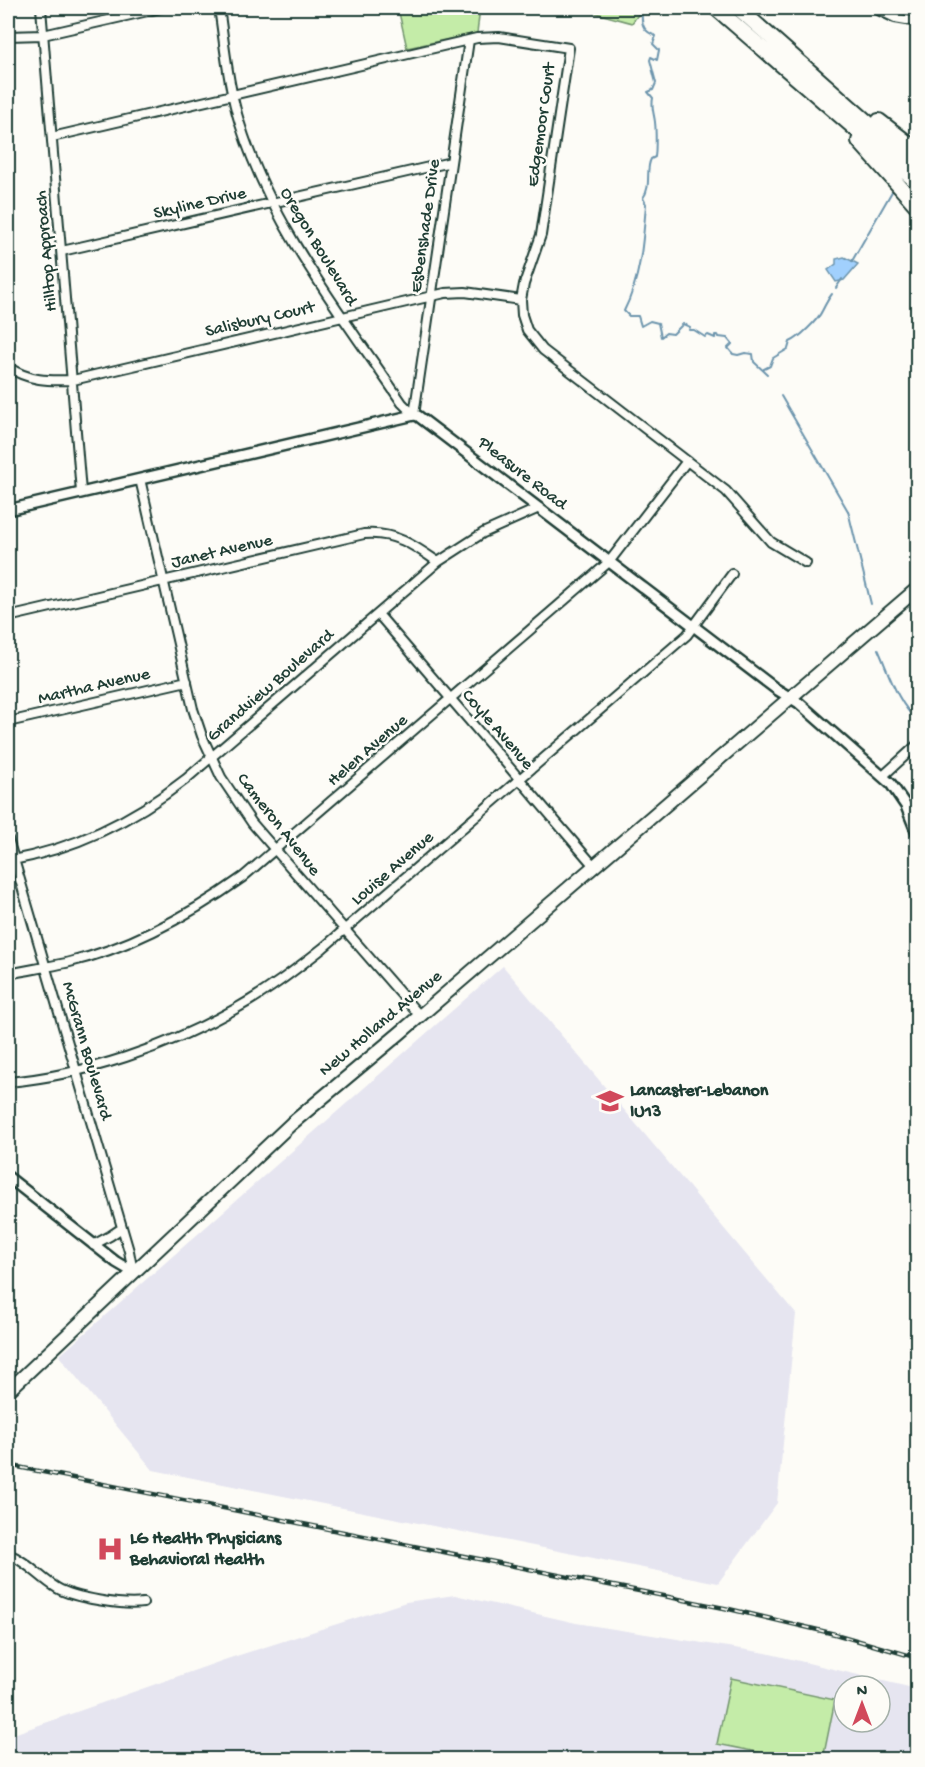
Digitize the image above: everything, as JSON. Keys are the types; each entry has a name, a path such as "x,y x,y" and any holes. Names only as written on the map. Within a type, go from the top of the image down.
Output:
{"highway":[{"path":"716,8 814,94 908,164 918,207"},
{"path":"739,8 908,164 918,183"}],"main road":[{"name":"New Holland Avenue","path":"8,1391 267,1145 918,588"}],"street":[{"name":"Hilltop Approach","path":"41,8 81,492"},
{"path":"8,36 43,35 161,8"},
{"name":"Oregon Boulevard","path":"219,8 232,95 247,146 272,203 292,239 342,316 402,404 414,415"},
{"path":"874,8 895,18 918,22"},
{"name":"Edgemoor Court","path":"52,137 469,40 499,37 569,48 540,242 524,284 521,300 522,315 527,330 543,350 731,496 771,542 806,563"},
{"name":"Esbenshade Drive","path":"414,415 469,40"},
{"name":"Skyline Drive","path":"62,252 451,162"},
{"name":"Salisbury Court","path":"8,367 18,374 35,379 73,380 431,295 459,292 521,300"},
{"path":"8,510 414,415"},
{"name":"Pleasure Road","path":"414,415 421,417 694,627 776,689 799,703 883,776 902,798 918,836"},
{"name":"Helen Avenue","path":"8,974 99,953 174,921 226,890 276,850 609,562 687,461"},
{"name":"Cameron Avenue","path":"140,479 193,709 211,757 237,803 420,1016"},
{"name":"Grandview Boulevard","path":"10,860 53,850 107,829 170,792 438,562 483,532 539,508"},
{"name":"Janet Avenue","path":"8,616 373,533 399,538 438,562"},
{"name":"Louise Avenue","path":"8,1082 75,1070 162,1043 237,1008 287,976 345,930 687,635 732,573"},
{"name":"Coyle Avenue","path":"378,614 594,866"},
{"name":"Martha Avenue","path":"8,722 187,681"},
{"path":"883,776 918,744"},
{"name":"McGrann Boulevard","path":"8,839 10,860 45,967 133,1272"},
{"path":"8,1177 93,1245 133,1272"},
{"path":"93,1245 122,1228"},
{"path":"8,1554 65,1592 127,1605 143,1603"}],"shaded area":[{"path":"503,966 796,1314 777,1503 718,1583 153,1470 59,1356"},
{"path":"455,1595 576,1623 766,1653 854,1674 832,1674 832,1734 892,1734 892,1683 917,1689 917,1759 8,1760 8,1736 227,1659 406,1602"}],"green space":[{"path":"398,8 480,8 477,33 407,48"},
{"path":"577,8 643,8 632,23"},
{"path":"731,1678 832,1699 832,1715 823,1759 792,1759 717,1744"}],"water":[{"path":"844,257 858,264 844,280 836,282 828,270 836,264 836,259"}],"waterway":[{"path":"619,8 626,8"},
{"path":"627,8 642,15 643,25 649,33 656,36 653,44 659,50 657,60 651,57 650,60 656,83 653,90 648,92 653,98 652,108 656,130 655,157 649,163 647,188 643,198 646,204 638,272 624,311 629,316 638,316 641,326 650,321 658,323 661,337 666,333 673,334 683,324 690,327 689,330 694,330 705,337 708,335 715,338 715,335 718,335 727,338 732,344 728,348 733,354 753,354 754,362 767,374"},
{"path":"852,261 894,188"},
{"path":"836,288 842,279"},
{"path":"764,369 770,366 773,358 788,349 790,342 812,324 832,294"},
{"path":"781,396 848,511 871,604"},
{"path":"878,649 899,697 918,721"}],"railway":[{"path":"8,1465 729,1609 835,1634 918,1658"}],"place":[{"name":"Lancaster-Lebanon IU13","path":"610,1101"},
{"name":"LG Health Physicians Behavioral Health","path":"110,1549"}]}
